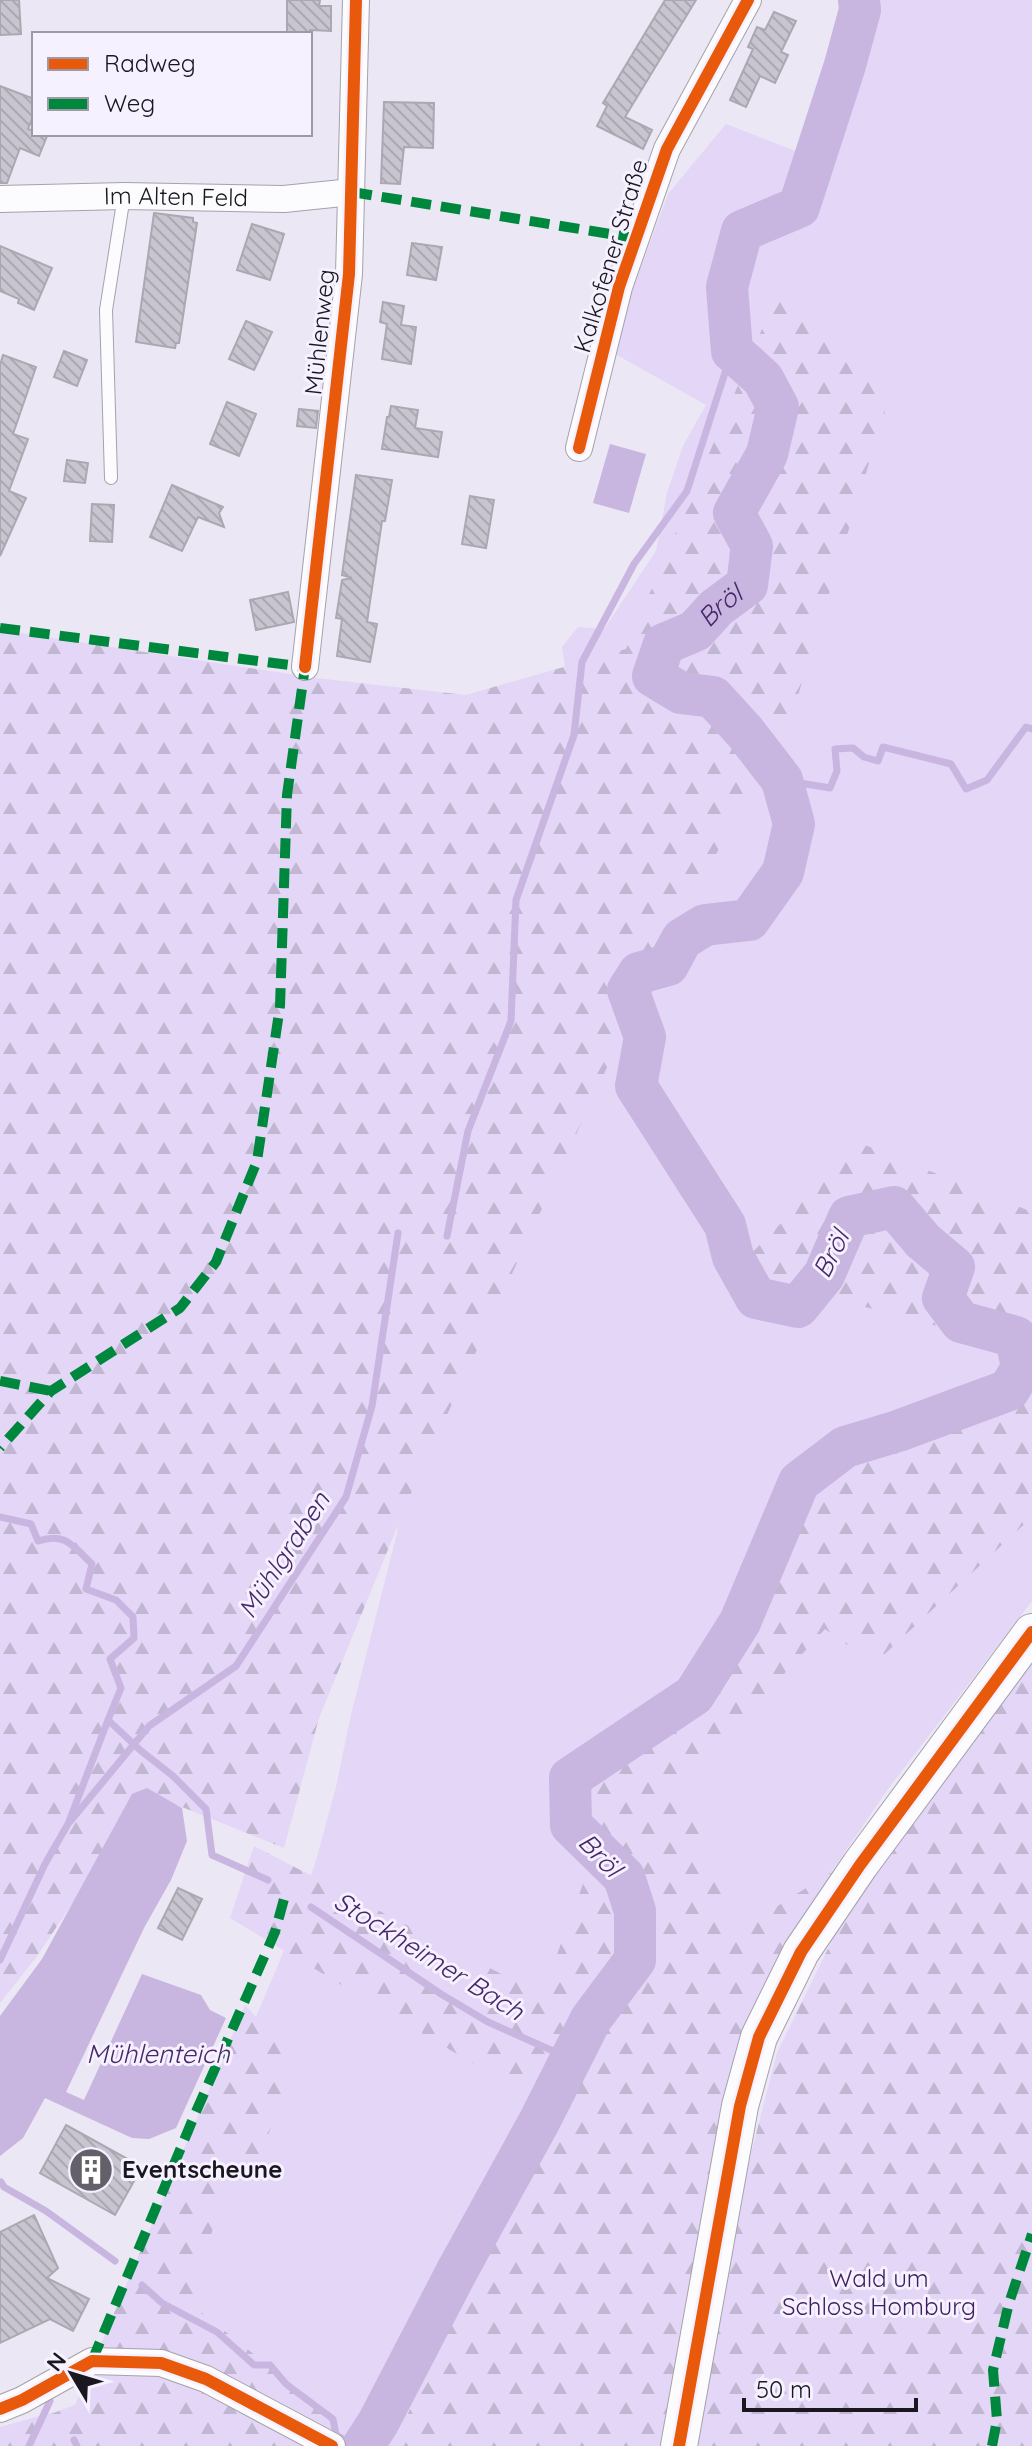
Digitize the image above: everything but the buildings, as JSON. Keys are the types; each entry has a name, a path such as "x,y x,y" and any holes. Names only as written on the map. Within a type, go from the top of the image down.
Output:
{"main road":[{"path":"679,2446 740,2106 759,2037 801,1952 1032,1632"}],"street":[{"name":"Mühlenweg","path":"305,667 349,274 356,0"},
{"name":"Kalkofener Straße","path":"579,448 619,287 667,149 748,0"},
{"name":"Im Alten Feld","path":"0,199 124,196 284,199 352,192"},
{"path":"11,2405 92,2361 161,2363 206,2379 332,2446"}],"lane":[{"path":"111,478 106,310 124,196"}],"green space":[{"path":"845,0 1032,0 1032,1601 888,1789 788,1935 663,2446 0,2446 0,2427 86,2403 281,1958 315,1864 397,1533 411,1425 568,688 562,647 578,627 604,629 656,551 667,493 683,446 706,405 610,351 668,194 726,124 798,152 830,84"},
{"path":"782,282 889,398 796,702 626,1026 412,1491 319,1718 284,1848 147,1793 37,1956 0,2003 0,630 316,678 466,695 626,649"},
{"path":"860,1143 1032,1212 1032,1351 733,1272"},
{"path":"1032,1351 1032,1517 874,1664 825,1629 682,1786 736,1932 846,1863 794,1949 664,2446 394,2446 542,2105 230,1918 254,1846 542,1995 583,1884 558,1820 708,1644 794,1464"},
{"name":"Wald um Schloss Homburg","path":"1032,1656 1032,2446 698,2446 740,2196 777,2053 836,1932 878,1862"},
{"path":"245,2005 281,2045 289,2080 253,2174 218,2211 191,2304 327,2413 343,2446 0,2446 0,2427 28,2423 75,2405"}],"water":[{"path":"610,444 646,454 629,513 593,503"},
{"name":"Mühlenteich","path":"147,1788 182,1808 187,1841 171,1880 144,1928 66,2092 84,2100 142,1974 201,1995 210,2010 226,2018 176,2128 149,2139 132,2138 45,2098 23,2138 0,2156 0,2016 42,1959 132,1794"}],"waterway":[{"name":"Bröl","path":"363,2446 540,2120 591,2019 635,1960 635,1911 624,1877 571,1825 570,1778 694,1695 740,1622 799,1482 845,1447 1009,1390 1022,1368 1016,1337 961,1322 943,1298 954,1267 923,1241 894,1207 849,1217 824,1275 798,1307 756,1298 733,1257 725,1225 636,1086 645,1037 628,990 639,973 668,965 682,939 705,925 749,920 783,872 794,824 782,780 713,697 681,693 653,676 664,644 695,631 716,608 747,585 752,546 734,513 767,454 778,407 763,379 732,351 727,287 742,231 799,207 845,65 860,10 859,0"},
{"path":"447,1236 468,1131 511,1021 516,900 574,735 582,662 634,564 687,491 732,351"},
{"path":"782,780 830,788 837,771 835,749 853,748 864,757 878,761 883,747 951,764 966,789 987,780 1026,727 1032,729"},
{"name":"Mühlgraben","path":"68,1824 149,1726 236,1666 346,1497 372,1406 398,1233"},
{"name":"Stockheimer Bach","path":"0,1517 31,1524 38,1541 56,1538 74,1546 92,1564 86,1589 116,1600 133,1617 134,1638 110,1659 121,1688 108,1720 206,1809 212,1855 268,1880"},
{"name":"Mühlgraben","path":"0,1960 45,1864 68,1824 108,1720"},
{"name":"Stockheimer Bach","path":"311,1907 488,2022 571,2059"},
{"path":"1,2182 4,2187 46,2211 115,2261"},
{"path":"142,2285 162,2303 217,2332 254,2365 270,2365 286,2384 333,2419 336,2435 355,2446"},
{"path":"29,2446 50,2401"},
{"name":"Mühlgraben","path":"74,2440 77,2446"}],"marked path":[{"path":"352,192 635,238"},
{"path":"0,628 305,667 287,795 280,1006 257,1161 216,1262 180,1308 51,1391 0,1448"},
{"path":"0,1381 51,1391"},
{"path":"92,2361 275,1932 284,1899"},
{"path":"992,2446 997,2420 993,2370 1009,2303 1032,2234"}],"cycle path":[{"path":"305,667 349,274 356,0"},
{"path":"579,448 619,287 667,149 748,0"},
{"path":"679,2446 740,2106 759,2037 801,1952 860,1865 1032,1632"},
{"path":"0,2409 92,2361 161,2363 206,2379 332,2446"}],"place":[{"name":"Eventscheune","path":"91,2170"}]}
